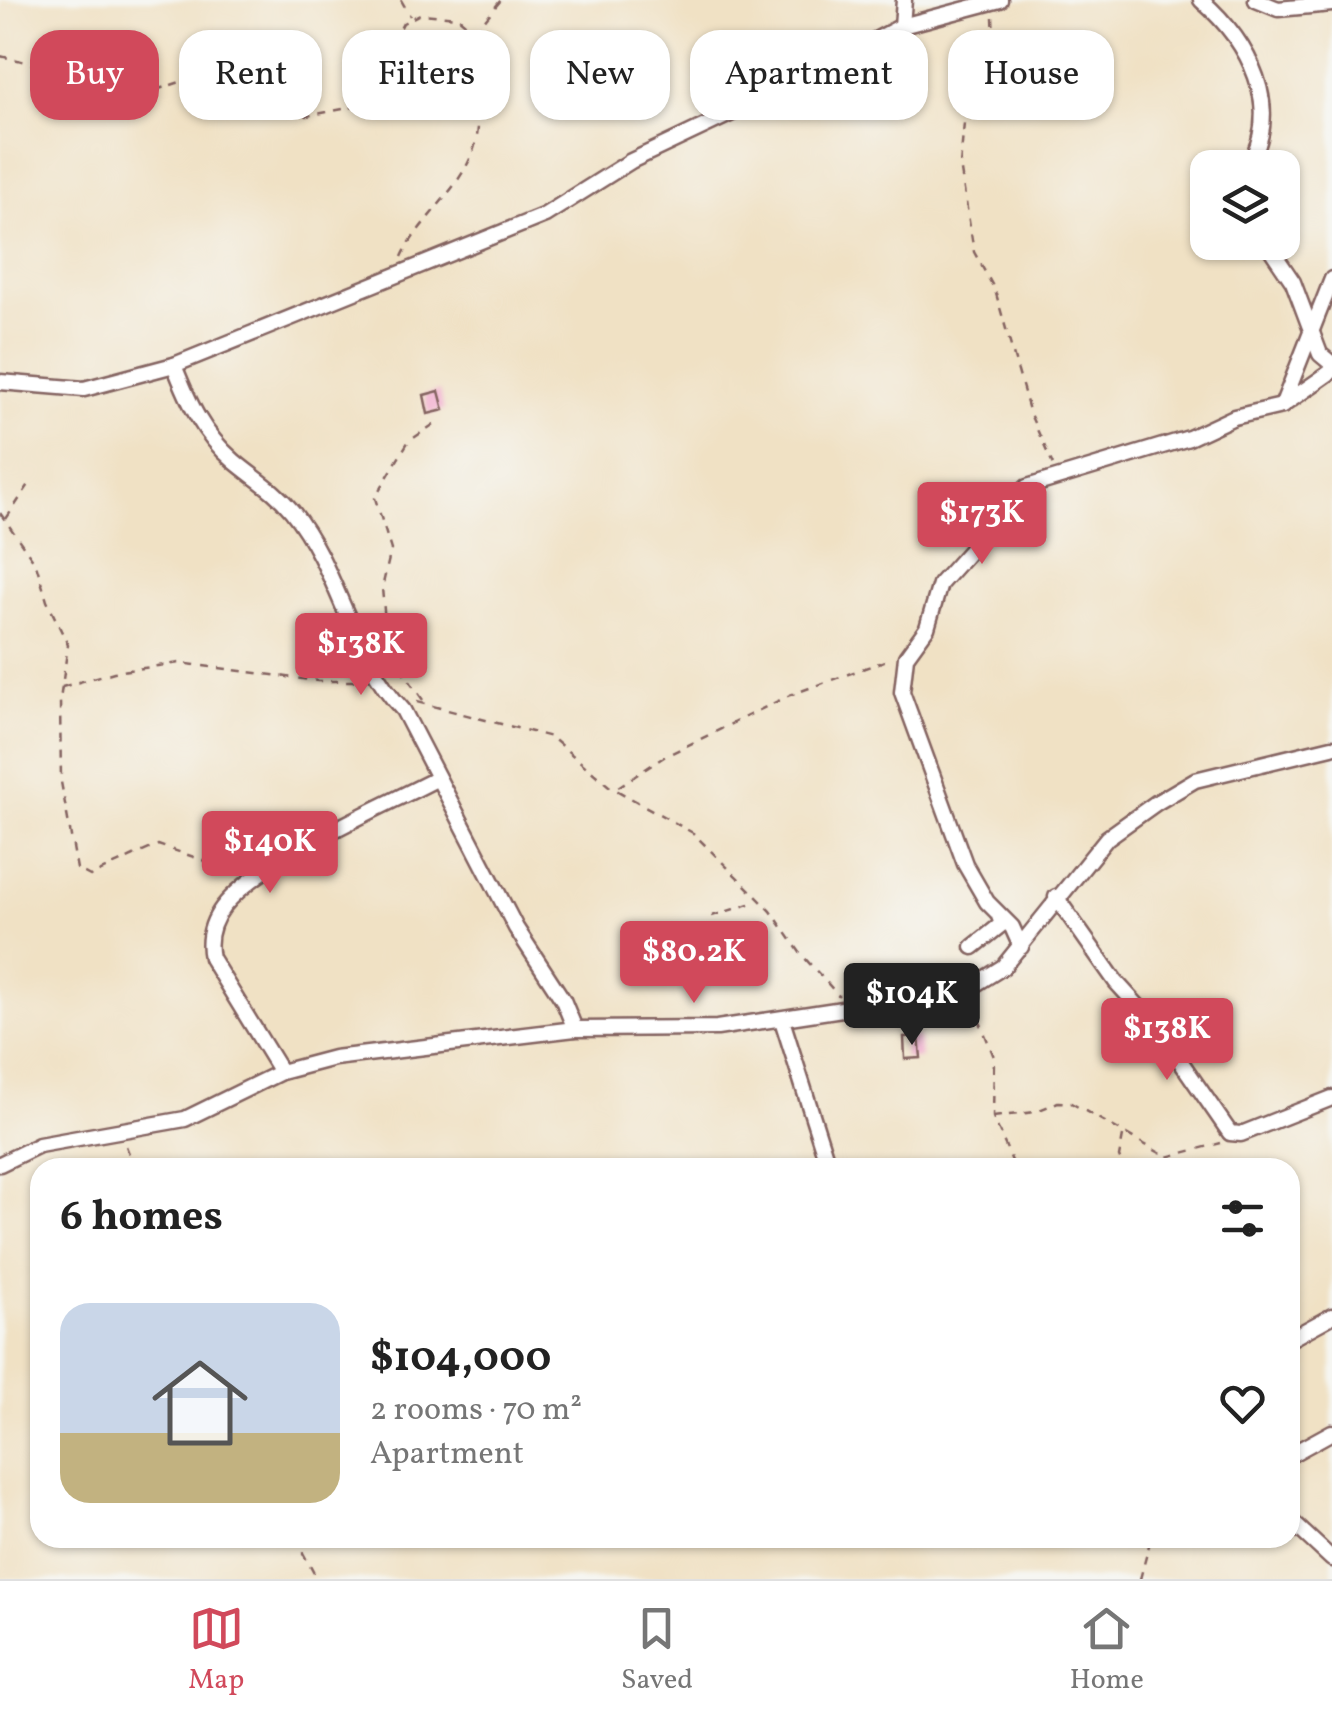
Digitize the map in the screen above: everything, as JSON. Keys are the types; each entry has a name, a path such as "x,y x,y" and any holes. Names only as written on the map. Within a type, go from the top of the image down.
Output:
{"street":[{"path":"902,26 904,0"},
{"path":"1201,0 1229,28 1260,81 1263,98 1255,150"},
{"path":"1256,0 1278,8 1332,4"},
{"path":"0,382 84,389 174,365 546,215 631,160 781,90 902,26 992,2"},
{"path":"1020,947 1012,927 975,883 947,821 902,692 906,657 926,628 932,603 951,568 1020,492 1189,438 1234,418 1282,406 1332,368 1320,354 1293,282 1278,260"},
{"path":"1282,406 1332,279"},
{"path":"174,365 202,428 270,488 314,544 376,682 403,710 516,928 564,1000 575,1028"},
{"path":"0,1164 39,1145 200,1114 281,1072 334,1058 575,1028 717,1028 849,1008 936,1000 972,988 1003,968 1107,838 1196,780 1332,747"},
{"path":"281,1072 224,982 208,944 223,907 260,877 436,779"},
{"path":"1056,897 1116,982 1156,1026 1220,1123 1235,1135 1332,1098"},
{"path":"973,947 1002,924 999,916"},
{"path":"782,1020 826,1158"},
{"path":"1300,1334 1332,1316"},
{"path":"1300,1450 1332,1432"},
{"path":"1300,1529 1332,1558"}],"path":[{"path":"401,0 410,18"},
{"path":"478,30 502,0"},
{"path":"992,2 994,39 966,113 960,165 974,252 995,290 1030,414 1053,461 1054,480"},
{"path":"401,30 410,18 420,14 458,17 473,30"},
{"path":"0,56 153,91 198,76 258,84 307,116 342,110"},
{"path":"394,276 413,234 464,171 476,139 478,120"},
{"path":"436,422 408,442 376,498 392,550 382,588 386,633 400,667 424,702 434,709 551,738 616,788 693,833 771,911 801,954 849,1008"},
{"path":"6,520 32,480"},
{"path":"0,513 36,564 47,601 68,645 62,687 61,782 76,866 83,876 100,873 158,845 260,877"},
{"path":"616,788 664,757 790,695 876,662 906,657"},
{"path":"62,687 114,672 180,663 318,681 376,682"},
{"path":"403,710 424,702"},
{"path":"712,916 758,902"},
{"path":"972,988 974,1008 994,1057 993,1117 1011,1158"},
{"path":"993,1117 1035,1112 1058,1102 1083,1108 1124,1135 1167,1156 1235,1135"},
{"path":"118,1131 130,1158"},
{"path":"1122,1158 1119,1148 1124,1135"},
{"path":"301,1548 318,1579"},
{"path":"1140,1579 1149,1548"}],"building":[{"path":"439,391 444,410 428,414 424,395"},
{"path":"919,1036 921,1058 905,1059 904,1037"}]}
